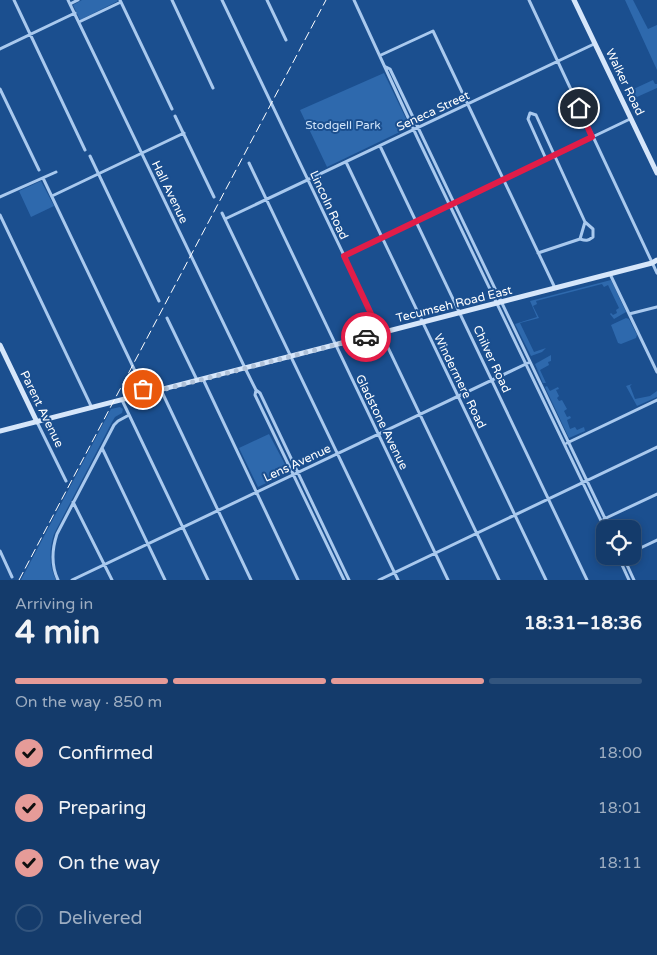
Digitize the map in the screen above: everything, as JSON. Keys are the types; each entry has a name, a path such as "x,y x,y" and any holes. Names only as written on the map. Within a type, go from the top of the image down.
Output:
{"main road":[{"name":"Walker Road","path":"574,0 657,173"},
{"name":"Tecumseh Road East","path":"0,431 656,263"},
{"name":"Parent Avenue","path":"0,345 37,422"}],"street":[{"path":"14,0 85,150"},
{"path":"69,2 78,0"},
{"path":"172,0 213,88"},
{"name":"Lincoln Road","path":"222,0 499,580"},
{"path":"267,0 286,40"},
{"path":"354,0 450,205 530,362 605,518"},
{"path":"528,0 592,137 656,263 657,273"},
{"path":"79,22 120,1 172,109"},
{"name":"Hall Avenue","path":"69,2 349,580"},
{"path":"0,49 75,13"},
{"path":"381,55 432,31 555,288"},
{"name":"Seneca Street","path":"225,219 595,44"},
{"path":"386,67 390,69 472,240 526,364 601,520 657,494"},
{"path":"0,89 39,170"},
{"path":"538,253 580,239 590,240 593,237 593,229 585,222 536,115 530,113 528,119 546,159"},
{"path":"175,116 214,197"},
{"path":"344,256 631,118"},
{"path":"52,196 184,133"},
{"name":"Chilver Road","path":"380,146 587,580"},
{"path":"90,156 159,301"},
{"name":"Windermere Road","path":"346,162 546,580"},
{"name":"Gladstone Avenue","path":"249,163 448,580"},
{"path":"0,198 56,172"},
{"path":"43,178 146,394"},
{"path":"222,213 398,580"},
{"path":"0,215 92,408"},
{"path":"580,239 585,222"},
{"path":"468,242 472,240"},
{"path":"610,274 657,372"},
{"path":"629,314 657,307"},
{"path":"167,318 257,492 298,580"},
{"name":"Lens Avenue","path":"72,580 530,362"},
{"path":"161,390 251,580"},
{"name":"Hall Avenue","path":"256,390 255,395 344,580"},
{"path":"122,400 208,580"},
{"path":"564,444 657,400"},
{"path":"58,580 53,557 56,534 114,425 118,420 129,415"},
{"name":"Parent Avenue","path":"37,422 66,482"},
{"path":"379,580 657,447"},
{"path":"102,448 165,580"},
{"path":"73,502 112,580"},
{"path":"641,548 657,540"},
{"path":"0,551 1,557 12,577"},
{"path":"622,565 629,580"},
{"path":"627,565 634,580"}],"green space":[{"path":"82,0 118,1 80,20 73,5"},
{"path":"625,0 633,0 648,29 657,25 657,70"},
{"name":"Stodgell Park","path":"384,73 410,127 327,167 300,110"},
{"path":"653,80 657,84 657,88 628,101 625,93"},
{"path":"41,181 54,206 31,217 19,191"},
{"path":"611,280 626,312 614,319 610,314 617,313 616,310 619,308 608,285 604,287 602,284 536,301 537,304 533,306 539,318 520,323 534,352 546,348 542,352 531,356 515,324 537,317 530,301"},
{"path":"626,318 629,319 637,335 636,338 621,344 618,343 611,325"},
{"path":"551,355 551,361 548,362 549,365 540,370 546,383 543,383 535,364"},
{"path":"632,384 630,386 635,399 650,396 657,391 657,397 637,406 626,386"},
{"path":"547,386 550,391 558,387 559,389 556,390 559,396 557,398 559,401 562,400 567,409 564,411 567,417 570,416 571,418 567,420 570,429 575,427 577,430 584,427 585,431 569,438 545,387"},
{"path":"120,407 123,409 122,413 115,417 112,422 54,534 51,557 52,569 56,580 21,580 111,409"},
{"path":"269,434 289,472 258,487 239,448"}],"railway":[{"path":"19,580 326,0"}],"way so far":[{"path":"143,389 146,394 366,337"}],"route":[{"path":"366,337 380,333 344,256 592,137 579,108"}]}
